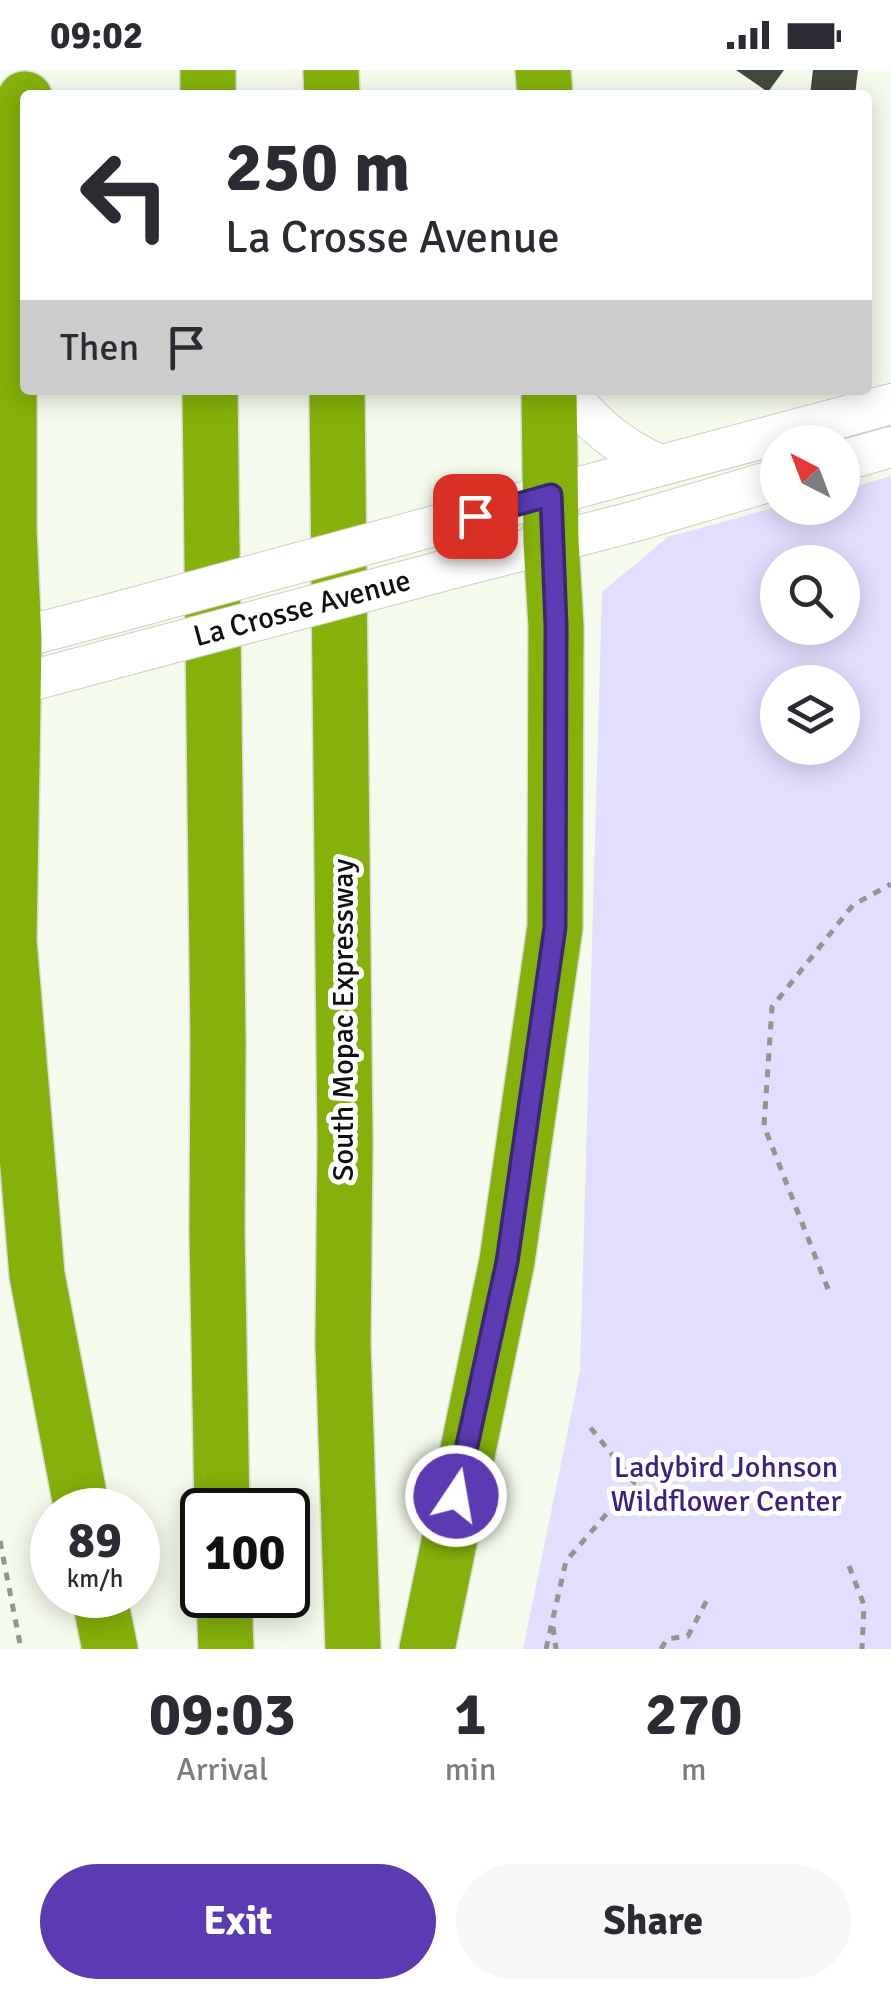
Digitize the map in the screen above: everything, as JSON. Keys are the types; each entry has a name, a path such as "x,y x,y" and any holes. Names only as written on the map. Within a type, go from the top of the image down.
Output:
{"highway":[{"path":"20,144 9,246 6,820 10,940 36,1275 78,1488"},
{"path":"210,395 222,1488"},
{"name":"South Mopac Expressway","path":"338,395 345,1143 343,1344 353,1649"},
{"path":"427,1649 507,1262 555,927 556,626 550,395"},
{"path":"104,1618 110,1649"},
{"path":"225,1618 226,1649"}],"street":[{"path":"572,395 603,432 659,465"},
{"path":"551,519 659,465 891,404"},
{"path":"860,456 891,448"},
{"name":"La Crosse Avenue","path":"7,664 118,612 438,526 551,519 760,483"},
{"name":"La Crosse Avenue","path":"7,664 127,654 450,569 551,519"}],"path":[{"path":"828,1289 764,1126 772,1007 853,905 891,884"},
{"path":"546,1649 566,1562 634,1482 590,1428"},
{"path":"0,1541 21,1649"},
{"path":"849,1566 864,1604 862,1649"},
{"path":"661,1649 667,1640 688,1636 708,1600"},
{"path":"552,1623 556,1649"}],"green space":[{"name":"Ladybird Johnson Wildflower Center","path":"891,476 891,1649 523,1649 580,1371 602,592 668,537 760,512 760,525 860,525 860,485"}],"building":[{"path":"736,70 784,70 769,90"},
{"path":"813,70 858,70 856,90 811,90"}],"route":[{"path":"456,1496 507,1262 555,927 556,626 551,495 475,516"}]}
